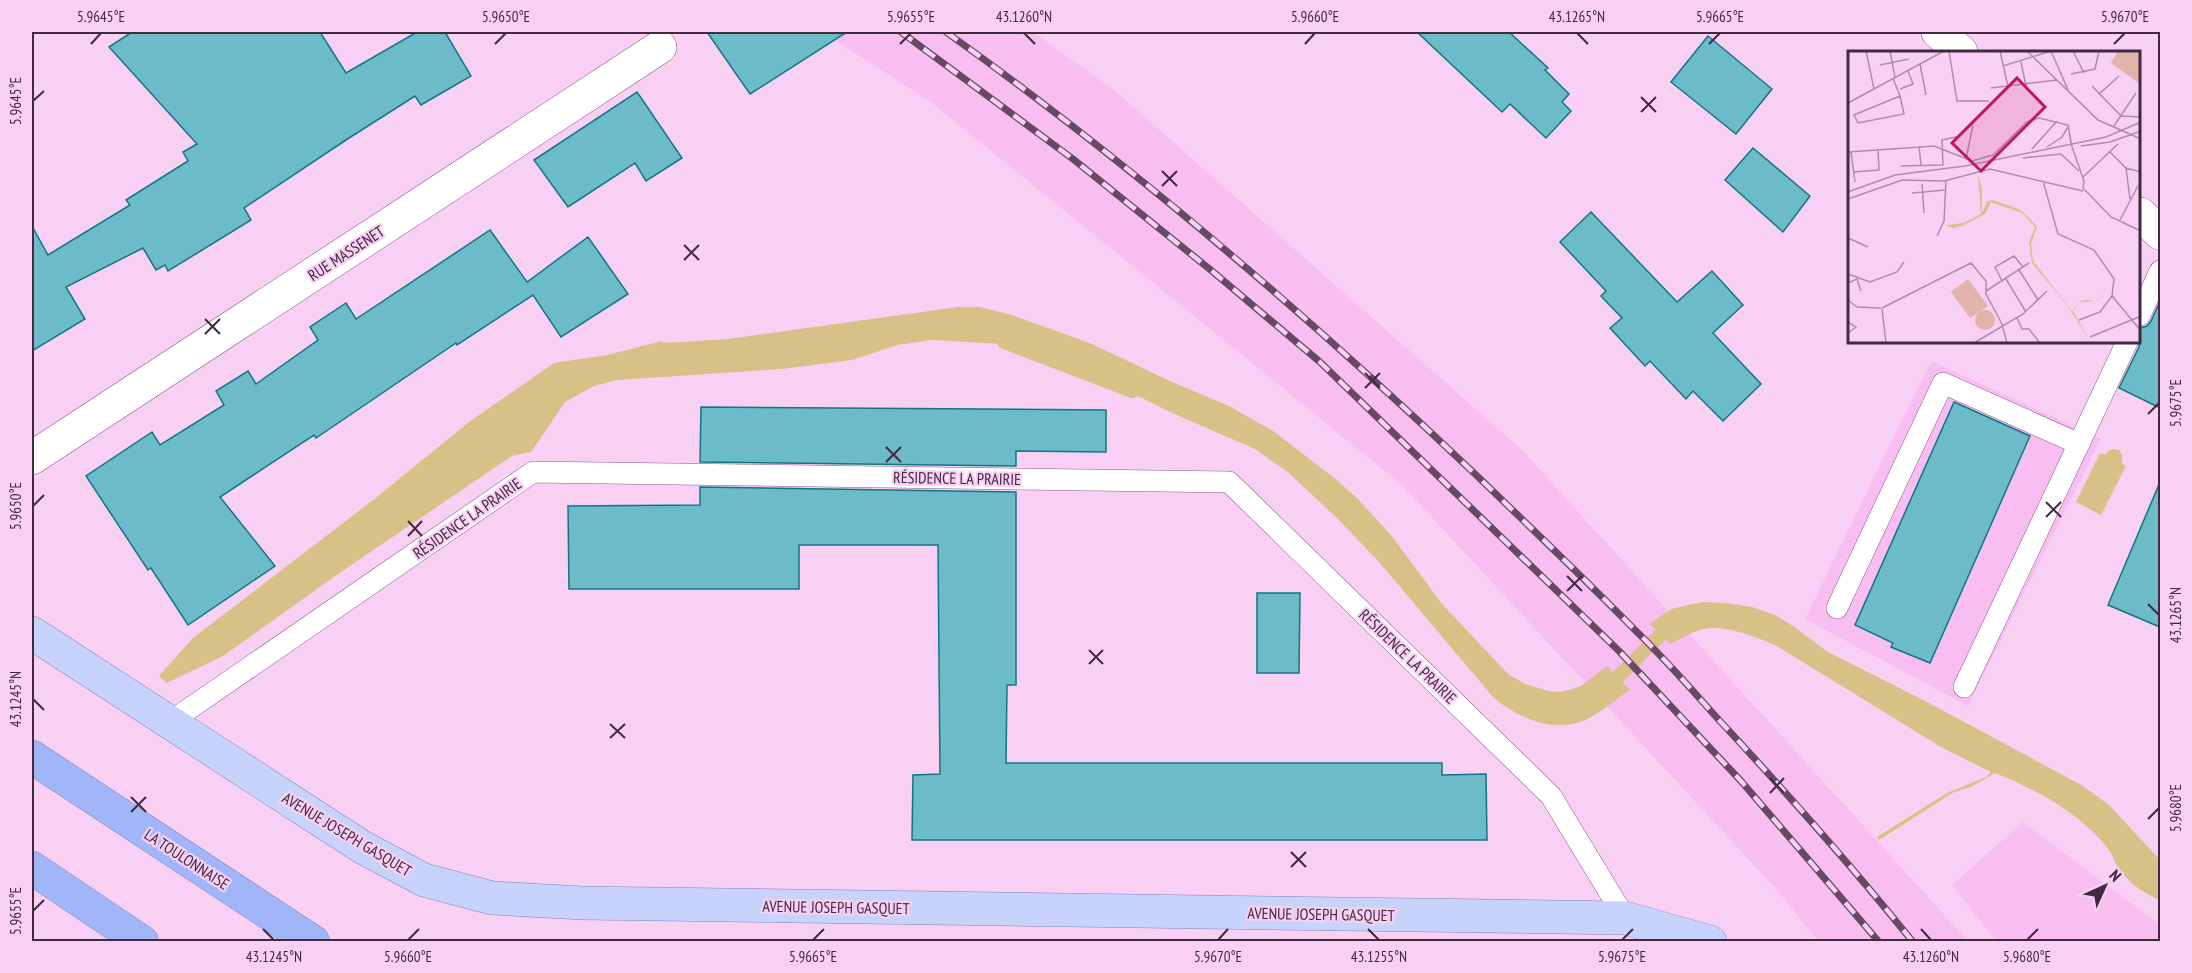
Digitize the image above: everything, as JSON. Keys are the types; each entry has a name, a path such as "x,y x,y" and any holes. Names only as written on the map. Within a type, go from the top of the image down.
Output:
{"highway":[{"name":"LA TOULONNAISE","path":"32,757 313,942"},
{"path":"32,868 142,942"}],"main road":[{"name":"AVENUE JOSEPH GASQUET","path":"32,633 362,847 424,880 492,898 582,903 1625,918 1710,942"}],"street":[{"path":"1938,32 1960,51"},
{"name":"RUE MASSENET","path":"32,458 660,47"},
{"path":"2141,216 2160,233"}],"lane":[{"path":"2141,311 2160,271"},
{"path":"1964,687 2126,344"},
{"path":"1838,608 1943,383 2079,444"},
{"name":"RÉSIDENCE LA PRAIRIE","path":"170,722 534,472 1229,482 1551,796 1625,918"}],"shaded area":[{"path":"823,32 1033,32 1113,89 1522,450 1968,941 1818,941 1777,890 1402,485 932,103"},
{"path":"958,307 980,307 1012,315 1092,344 1229,406 1273,431 1356,497 1391,535 1442,604 1508,674 1525,684 1562,692 1581,686 1607,666 1630,690 1598,713 1575,724 1550,725 1514,712 1493,697 1380,563 1338,519 1289,473 1255,449 1170,412 1092,373 1045,355 1001,344 932,340 897,345 852,360 782,369 617,380 594,386 565,402 531,452 512,456 338,574 223,656 167,683 159,676 193,638 377,497 469,422 554,363 607,355 662,341 663,343 728,339"},
{"path":"1931,361 2101,439 1968,706 1805,619"},
{"path":"2113,449 2119,450 2122,455 2122,464 2126,466 2101,515 2076,502 2100,453 2105,455"},
{"path":"1702,602 1752,607 1775,615 1828,652 2083,786 2109,805 2160,860 2160,900 2131,882 2121,872 2098,837 2072,814 2027,787 1995,773 1971,787 1954,792 1879,840 1877,837 1947,793 1986,777 1991,772 1941,747 1775,645 1739,632 1719,628 1700,630 1670,644 1650,624 1671,609"},
{"path":"2023,822 2160,925 2160,941 1996,941 1952,885"}],"building":[{"path":"132,32 320,32 346,73 417,32 445,32 471,76 421,105 415,96 349,138 244,208 251,220 168,271 165,265 156,270 143,248 66,287 85,319 32,351 32,226 48,255 130,205 126,200 188,161 183,152 197,144 109,47"},
{"path":"707,32 847,32 750,94"},
{"path":"1417,32 1509,32 1548,68 1545,70 1569,94 1562,102 1571,111 1546,138 1510,104 1502,112"},
{"path":"1708,36 1772,89 1736,134 1671,82"},
{"path":"637,92 682,158 646,181 635,163 568,207 534,160"},
{"path":"1753,148 1810,196 1783,232 1725,180"},
{"path":"1591,212 1677,302 1712,271 1743,305 1713,333 1761,384 1723,421 1693,391 1686,399 1650,361 1645,366 1610,328 1622,318 1601,296 1606,291 1560,242"},
{"path":"490,230 527,282 588,237 628,294 561,337 533,295 457,345 456,343 316,438 314,435 220,497 275,566 188,625 151,568 148,570 86,476 152,432 160,445 224,405 216,391 248,371 256,384 318,340 310,327 346,303 356,319"},
{"path":"2160,301 2160,408 2119,388 2141,344 2141,328 2147,326"},
{"path":"1954,402 2030,436 1930,663 1891,647 1893,643 1855,625"},
{"path":"701,407 1106,410 1106,452 1016,451 1016,466 700,462"},
{"path":"2160,482 2160,627 2108,605"},
{"path":"700,487 1016,492 1016,685 1007,685 1006,763 1442,763 1442,775 1486,774 1487,840 912,840 913,775 940,774 938,545 799,545 799,589 569,589 568,506 700,505"},
{"path":"1257,593 1300,593 1299,673 1257,673"}],"waterway":[{"path":"1004,342 1132,391"},
{"path":"1603,689 1676,624"}],"railway":[{"path":"901,32 1073,159 1320,362 1619,651 1741,781 1879,942"},
{"path":"946,32 1084,135 1218,243 1347,356 1474,473 1669,664 1818,829 1913,942"}]}
